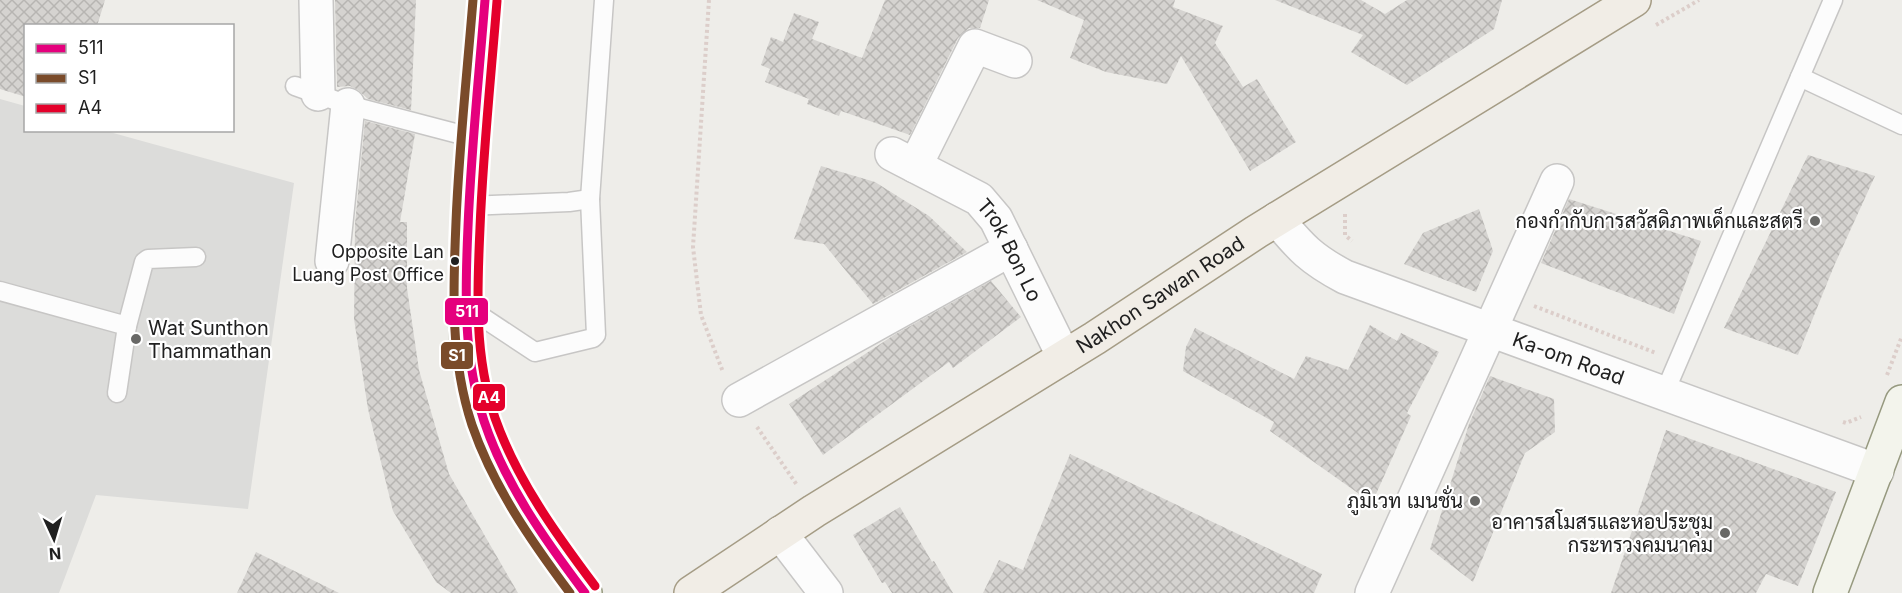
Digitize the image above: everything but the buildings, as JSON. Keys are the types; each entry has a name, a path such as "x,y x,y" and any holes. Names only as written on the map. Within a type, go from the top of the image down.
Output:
{"main road":[{"path":"485,0 468,206 464,305 467,350 476,395 492,443 511,483 532,518 585,593"},
{"name":"Nakhon Sawan Road","path":"690,593 814,511 1064,357 1277,219 1634,0"},
{"path":"1830,593 1889,476 1893,391"}],"street":[{"path":"306,90 316,0"},
{"name":"Trok Bon Lo","path":"1015,61 975,46 904,160 979,199 996,219 1064,357"},
{"path":"332,261 348,105"},
{"path":"1372,593 1557,182"},
{"name":"Ka-om Road","path":"1277,219 1301,248 1320,264 1345,277 1889,476"},
{"path":"739,400 1011,249"},
{"path":"780,533 826,593"}],"lane":[{"path":"464,305 535,352 597,335 591,198 604,0"},
{"path":"1664,394 1833,0"},
{"path":"1800,77 1902,125"},
{"path":"306,90 348,105 474,138"},
{"path":"468,206 569,202 591,198"},
{"path":"117,393 127,326 144,262 148,259 196,257"},
{"path":"0,291 127,326"}],"path":[{"path":"709,0 693,247 701,315 722,371 814,511"},
{"path":"1507,295 1678,361"},
{"path":"1893,391 1902,336"},
{"path":"1835,419 1846,423 1863,416"}],"shaded area":[{"name":"Wat Sunthon Thammathan","path":"0,99 24,106 24,132 110,132 294,183 248,509 96,495 59,593 0,593"}],"transit line":[{"name":"S1","path":"473,0 459,166 455,248 456,350 460,375 472,425 491,470 527,533 570,593"},
{"name":"511","path":"485,0 471,170 467,252 466,301 472,373 484,421 503,467 527,511 585,593"},
{"name":"A4","path":"497,1 485,143 479,252 478,324 483,371 495,418 514,463 552,526 595,586"}],"place":[{"name":"กองกำกับการสวัสดิภาพเด็กและสตรี","path":"1815,221"},
{"name":"Opposite Lan Luang Post Office","path":"455,261"},
{"name":"Wat Sunthon Thammathan","path":"136,339"},
{"name":"ภูมิเวท เมนชั่น","path":"1475,501"},
{"name":"อาคารสโมสรและหอประชุม กระทรวงคมนาคม","path":"1725,533"}]}
